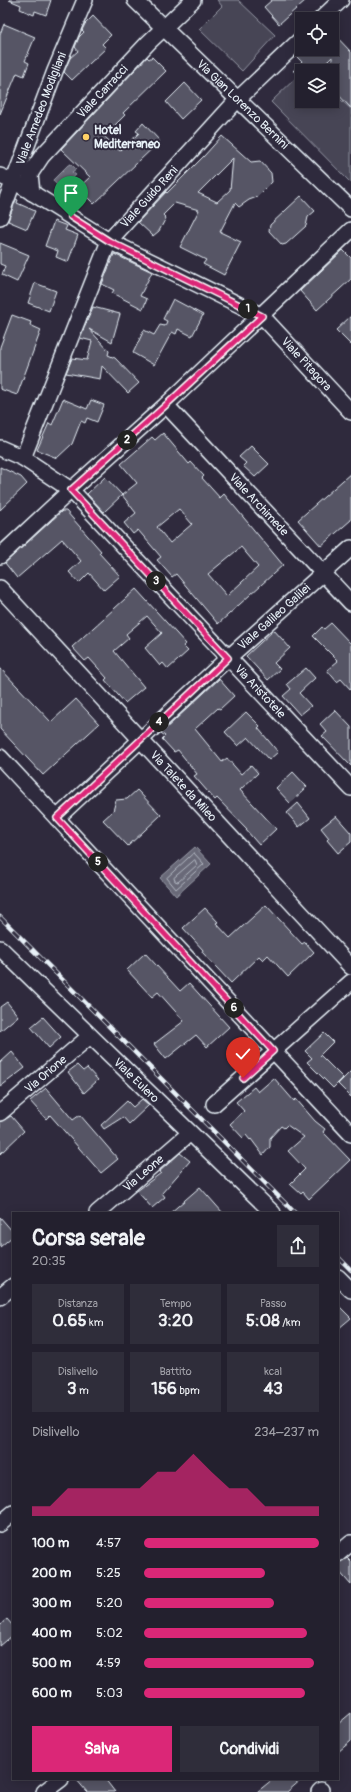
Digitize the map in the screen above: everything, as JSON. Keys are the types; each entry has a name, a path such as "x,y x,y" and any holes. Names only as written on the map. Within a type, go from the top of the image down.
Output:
{"street":[{"name":"Viale Amedeo Modigliani","path":"0,217 15,182 55,71 85,0"},
{"name":"Via Gian Lorenzo Bernini","path":"135,0 351,209"},
{"name":"Viale Carracci","path":"32,192 30,174 42,156 164,28 193,0"},
{"path":"328,12 341,0"},
{"name":"Viale Guido Reni","path":"23,458 109,241 238,99 295,45"},
{"path":"0,176 15,182 32,192 109,241 262,316"},
{"path":"0,556 262,316 351,230"},
{"name":"Viale Pitagora","path":"262,316 351,412"},
{"name":"Viale Archimede","path":"166,405 351,603"},
{"name":"Via Aristotele","path":"0,448 23,458 71,490 351,788"},
{"name":"Viale Galileo Galilei","path":"57,818 228,658 351,548"},
{"name":"Via Talete da Mileo","path":"0,588 351,967"},
{"path":"0,757 351,1134"},
{"name":"Viale Eulero","path":"0,948 272,1212"},
{"path":"214,1104 351,982"},
{"name":"Via Orione","path":"0,1112 90,1036"},
{"name":"Via Leone","path":"98,1212 190,1133"},
{"path":"339,1278 351,1290"},
{"path":"0,1297 12,1287"},
{"path":"0,1524 12,1514"},
{"path":"339,1553 351,1543"},
{"path":"44,1792 60,1780"}],"shaded area":[{"path":"217,0 238,0 275,35 242,71 199,29 222,6"},
{"path":"295,79 295,108 339,108 339,98 351,109 351,183 271,102"}],"water":[{"path":"71,164 76,169 72,172 76,175 60,189 53,180 68,165"},
{"path":"195,847 211,864 176,896 160,878"}],"building":[{"path":"9,0 51,0 46,15 35,11 34,15 20,9 21,5"},
{"path":"272,0 306,0 279,24 264,7"},
{"path":"93,16 111,35 102,44 106,48 72,80 64,72 70,58 78,51 75,47 79,37 84,32 82,30 85,24"},
{"path":"4,24 35,37 25,61 29,63 24,76 17,73 0,114 0,34"},
{"path":"339,39 351,52 351,108 339,95 339,64 332,64 332,57 325,64 300,64 302,62 297,57 339,56"},
{"path":"147,57 149,59 152,57 166,71 123,113 125,115 104,136 120,151 139,133 136,131 143,123 160,141 94,204 87,197 84,200 75,191 90,177 61,149"},
{"path":"185,83 201,100 181,119 166,102"},
{"path":"222,136 251,162 260,161 271,173 272,182 257,197 249,200 239,207 235,203 220,232 241,242 224,275 203,264 206,260 180,247 199,210 175,203 163,215 166,218 159,231 153,236 138,222 166,192 167,193","holes":["233,158 230,190 217,202 198,193"]},
{"path":"301,196 315,211 308,217 306,226 286,244 282,245 269,231 270,225"},
{"path":"16,199 18,200 17,203 35,211 27,229 8,221"},
{"path":"54,221 67,226 65,230 78,235 68,262 56,257 58,251 45,246"},
{"path":"0,243 29,255 17,282 2,275 5,266 0,264"},
{"path":"343,250 351,258 351,279 317,310 300,291"},
{"path":"114,254 152,272 140,296 147,299 143,309 112,293 114,290 102,284"},
{"path":"35,283 56,291 49,311 28,303"},
{"path":"173,299 203,315 192,336 178,329 176,334 172,332 154,365 133,353 144,330 154,335 160,325 165,326 167,321 163,319"},
{"path":"93,307 120,314 112,342 89,329 109,351 108,355 115,358 139,383 128,393 102,366 100,379 66,373 72,358 87,360 92,341 80,338"},
{"path":"12,315 31,322 30,325 41,330 17,395 0,389 0,347"},
{"path":"351,316 351,345 336,330"},
{"path":"63,399 87,409 91,400 104,405 97,422 87,418 85,423 81,421 72,444 57,458 37,450 49,423 52,425"},
{"path":"163,433 189,464 191,462 204,476 202,478 220,498 224,494 283,565 218,624 176,574 172,577 157,560 161,557 138,530 133,534 124,523 136,513 122,495 137,483 121,464 152,437 155,440","holes":["179,509 192,524 170,543 157,527","241,547 258,567 227,596 208,574"]},
{"path":"251,446 269,464 255,477 243,466 246,463 239,457"},
{"path":"0,467 21,477 27,484 0,510"},
{"path":"351,473 351,520 321,546 298,520"},
{"path":"105,477 122,495 104,512 87,494"},
{"path":"62,511 66,511 101,551 99,553 120,576 104,590 89,573 79,583 69,572 81,561 62,539 17,578 5,563"},
{"path":"136,589 186,644 183,646 188,651 168,669 163,663 160,666 145,648 162,633 147,616 126,634 129,638 114,651 144,687 125,703 105,680 107,678 89,658 85,661 72,647"},
{"path":"331,623 351,644 351,690 341,679 337,682 327,670 338,661 313,636 322,627 324,629"},
{"path":"274,630 290,648 274,663 280,669 268,680 246,656"},
{"path":"0,668 51,722 76,699 99,724 43,775 0,729"},
{"path":"306,668 315,678 299,693 311,706 300,715 283,696 291,689 287,684"},
{"path":"219,679 234,696 195,729 222,762 227,758 241,774 251,765 258,773 240,790 276,829 259,845 246,830 247,829 217,798 215,800 194,776 197,774 178,750 174,752 162,739 165,736 161,733"},
{"path":"335,710 351,727 351,766 322,736 327,732 320,724"},
{"path":"246,712 260,726 258,728 278,752 269,760 248,737 238,746 225,732"},
{"path":"293,772 307,787 290,803 276,788"},
{"path":"137,790 161,815 128,846 103,820 113,811 116,800 127,799"},
{"path":"298,803 310,818 299,827 287,813"},
{"path":"336,816 351,833 351,842 338,853 327,840 329,838 321,828"},
{"path":"266,905 302,944 305,942 314,952 288,977 268,955 263,960 259,956 231,983 202,952 203,950 183,928 205,908 230,938"},
{"path":"145,953 180,991 189,983 229,1027 207,1047 196,1035 166,1059 154,1044 184,1021 158,992 152,997 127,970"},
{"path":"7,1002 18,1016 0,1031 0,1007"},
{"path":"43,1017 61,1037 49,1048 31,1027"},
{"path":"324,1033 333,1042 320,1055 343,1078 333,1088 307,1062 312,1058 305,1051"},
{"path":"12,1052 25,1068 0,1087 0,1063"},
{"path":"77,1065 83,1071 87,1068 98,1080 84,1093 68,1072"},
{"path":"351,1071 351,1097 338,1084"},
{"path":"274,1078 294,1101 296,1099 315,1121 325,1129 323,1132 350,1160 309,1199 303,1192 301,1194 290,1184 305,1169 288,1151 304,1137 287,1125 284,1128 281,1126 270,1138 270,1147 263,1155 251,1139 250,1140 246,1135 243,1138 230,1124 244,1111 236,1102 254,1087 258,1092"},
{"path":"46,1088 73,1120 80,1115 118,1159 101,1173 50,1115 46,1119 30,1101"},
{"path":"142,1099 149,1105 129,1124 123,1117 104,1129 101,1125 127,1101 133,1107"},
{"path":"11,1116 24,1131 0,1154 0,1122"},
{"path":"180,1153 190,1161 162,1193 165,1197 152,1208 137,1191 161,1173 159,1172"},
{"path":"200,1187 222,1212 171,1212"},
{"path":"0,1217 12,1231 12,1237 0,1247"},
{"path":"339,1306 351,1318 339,1328"},
{"path":"347,1558 351,1562 351,1585 339,1571 339,1562"},
{"path":"7,1619 12,1625 12,1636 0,1646 0,1625"},
{"path":"351,1713 351,1741 339,1751 339,1723"},
{"path":"77,1780 106,1780 115,1792 87,1792"},
{"path":"272,1780 301,1780 287,1792 257,1792"}],"railway":[{"path":"0,917 294,1212"},
{"path":"339,1258 351,1270"}],"place":[{"name":"Hotel Mediterraneo","path":"86,137"}],"route":[{"path":"71,217 109,241 262,316 71,490 228,658 57,818 273,1051 243,1078"}]}
